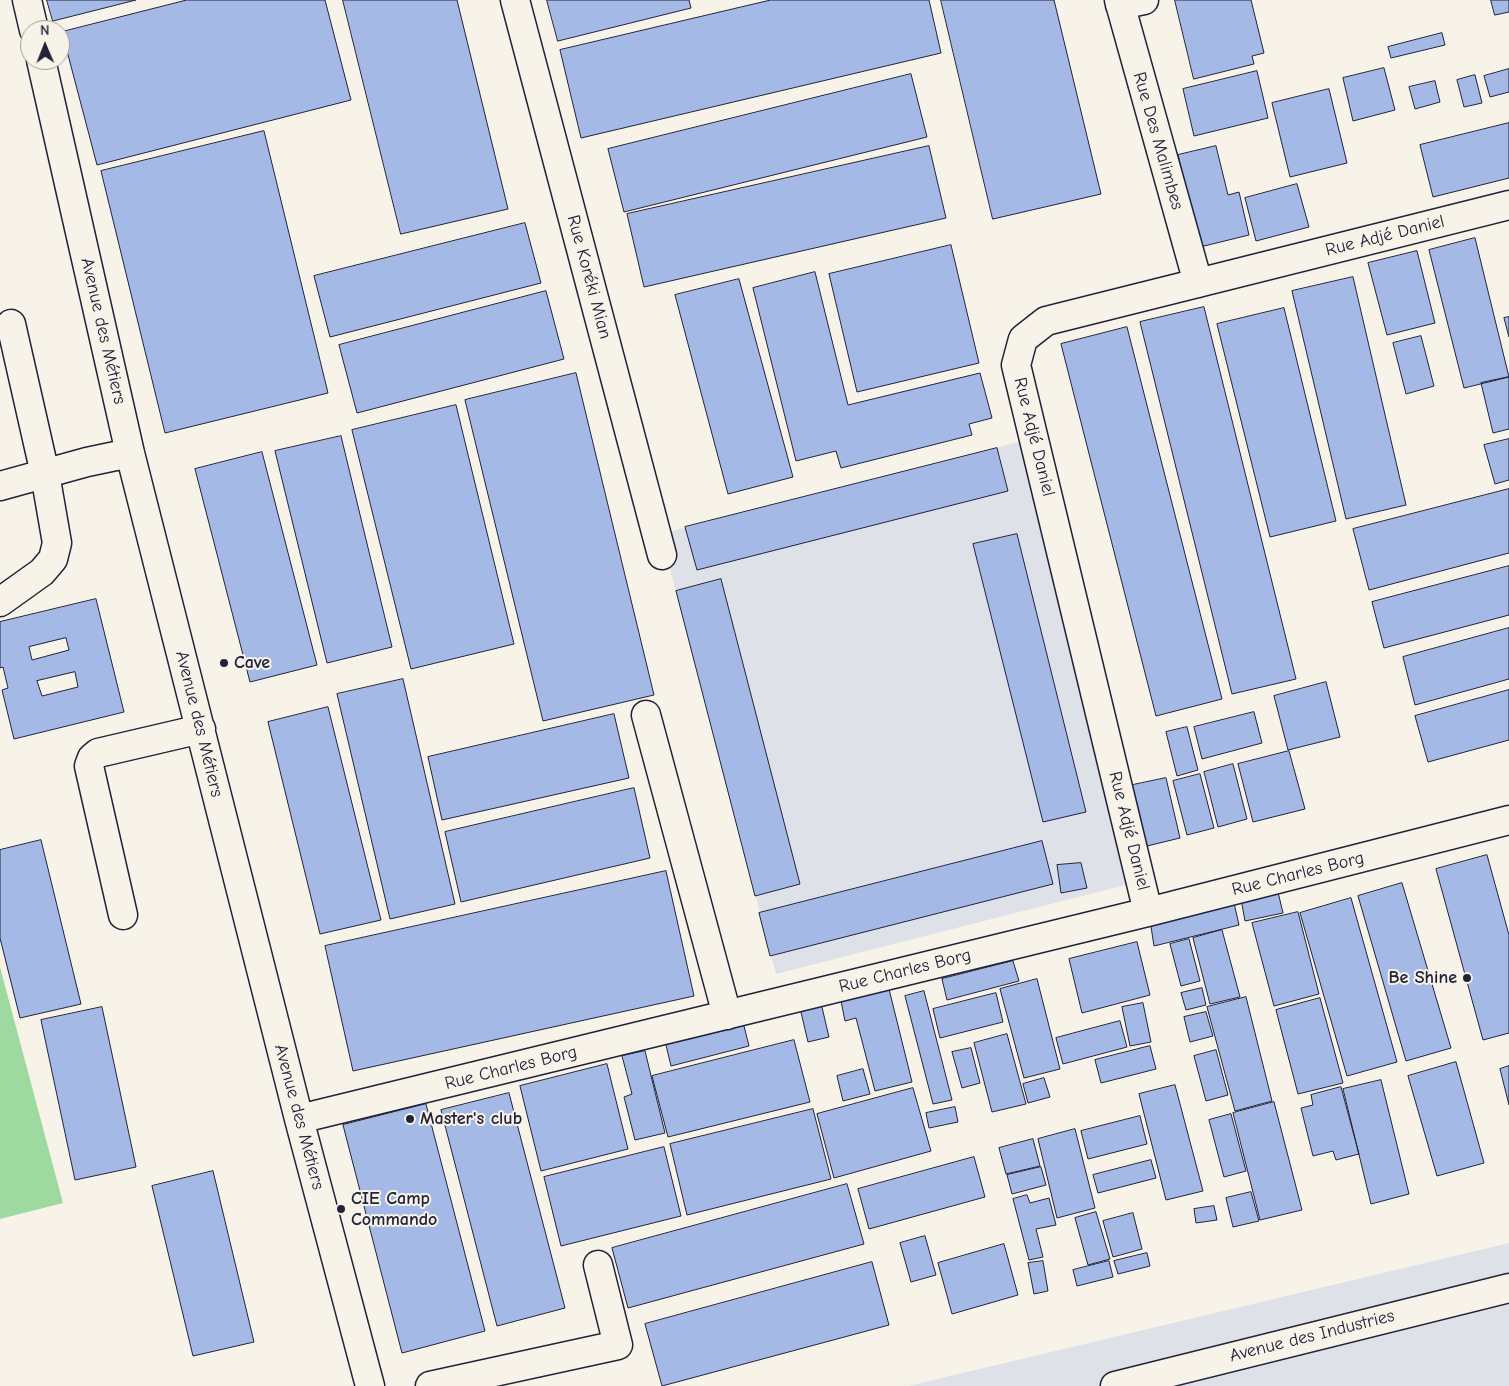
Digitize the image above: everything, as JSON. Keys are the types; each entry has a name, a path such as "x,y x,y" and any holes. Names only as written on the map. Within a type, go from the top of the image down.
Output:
{"street":[{"path":"27,0 32,20"},
{"name":"Rue Koréki Mian","path":"515,0 662,555"},
{"name":"Rue Des Malimbes","path":"1128,2 1198,283"},
{"name":"Avenue des Métiers","path":"43,70 130,453 299,1119 370,1386"},
{"name":"Rue Adjé Daniel","path":"1148,912 1016,364 1023,339 1046,321 1509,205"},
{"path":"0,602 42,572 53,560 57,543 45,474 11,324"},
{"path":"0,486 130,453"},
{"path":"646,715 727,1015"},
{"path":"123,915 89,766 92,758 98,753 201,729"},
{"name":"Rue Charles Borg","path":"299,1119 1148,912 1509,820"},
{"path":"430,1386 618,1345 598,1264"},
{"name":"Avenue des Industries","path":"1114,1386 1509,1288"}],"shaded area":[{"path":"1022,441 1137,882 776,974 661,534"},
{"path":"1509,1243 1509,1386 908,1386"}],"green space":[{"path":"0,967 63,1203 0,1219"}],"building":[{"path":"47,0 136,0 57,20 53,20"},
{"path":"187,0 325,0 351,100 97,165 70,62 70,30"},
{"path":"343,0 457,0 508,209 401,234"},
{"path":"547,0 689,0 691,8 558,41"},
{"path":"771,0 929,0 941,53 581,138 560,50"},
{"path":"941,0 1054,0 1101,194 993,219"},
{"path":"1175,0 1251,0 1264,53 1252,56 1254,64 1194,79"},
{"path":"1491,0 1509,0 1509,12 1495,15"},
{"path":"1442,33 1445,45 1391,58 1388,47"},
{"path":"1384,68 1395,110 1353,121 1343,78"},
{"path":"1509,69 1509,92 1490,97 1484,76"},
{"path":"1257,71 1268,118 1194,136 1183,89"},
{"path":"911,74 927,137 624,212 608,149"},
{"path":"1475,75 1482,103 1464,107 1457,80"},
{"path":"1435,81 1440,102 1415,109 1409,87"},
{"path":"1329,89 1347,163 1290,177 1272,103"},
{"path":"1509,123 1509,178 1433,197 1420,145"},
{"path":"264,131 328,393 165,433 101,171"},
{"path":"929,146 946,218 644,287 627,214"},
{"path":"1216,146 1228,195 1239,192 1249,235 1200,247 1178,155"},
{"path":"1297,184 1309,227 1256,241 1245,198"},
{"path":"525,223 541,283 330,337 314,276"},
{"path":"1475,238 1509,377 1464,388 1429,250"},
{"path":"951,245 979,363 857,392 829,274"},
{"path":"1417,251 1435,323 1387,335 1368,263"},
{"path":"815,272 848,405 980,373 992,418 969,424 972,435 841,468 836,451 796,461 753,288"},
{"path":"1353,277 1406,505 1346,519 1292,291"},
{"path":"739,279 793,477 728,494 675,295"},
{"path":"546,291 564,359 357,413 339,345"},
{"path":"1204,307 1296,679 1232,694 1140,322"},
{"path":"1284,308 1336,521 1270,537 1217,324"},
{"path":"1509,317 1509,337 1504,318"},
{"path":"1127,327 1222,699 1156,716 1061,344"},
{"path":"1421,336 1434,386 1406,394 1393,343"},
{"path":"576,373 654,695 543,721 465,400"},
{"path":"1509,377 1509,429 1493,433 1481,383"},
{"path":"456,405 514,644 411,669 352,430"},
{"path":"341,436 392,647 327,663 275,451"},
{"path":"1509,439 1509,480 1495,484 1484,445"},
{"path":"997,448 1008,491 697,570 685,527"},
{"path":"262,452 317,665 250,682 195,469"},
{"path":"1509,489 1509,553 1369,590 1353,529"},
{"path":"1017,534 1086,812 1043,822 973,544"},
{"path":"1509,566 1509,615 1384,648 1372,602"},
{"path":"721,579 800,884 755,896 676,591"},
{"path":"96,599 124,712 14,739 2,690 8,688 3,667 0,668 0,622","holes":["66,638 69,650 32,660 29,647","75,672 78,687 42,696 37,681"]},
{"path":"1509,628 1509,679 1415,705 1403,657"},
{"path":"403,679 455,904 390,919 337,694"},
{"path":"1326,682 1340,737 1288,750 1274,696"},
{"path":"1509,690 1509,740 1428,762 1415,716"},
{"path":"328,707 381,920 320,934 268,722"},
{"path":"1254,712 1262,743 1202,759 1194,727"},
{"path":"614,714 629,778 442,820 428,757"},
{"path":"1187,727 1198,770 1177,776 1166,732"},
{"path":"1289,751 1305,809 1253,822 1238,764"},
{"path":"1233,764 1247,819 1218,827 1204,772"},
{"path":"1200,774 1214,828 1187,835 1173,781"},
{"path":"1166,778 1180,838 1143,847 1128,786"},
{"path":"634,788 650,858 461,902 445,832"},
{"path":"41,840 81,1004 20,1018 0,938 0,850"},
{"path":"1042,841 1053,884 770,956 759,913"},
{"path":"1487,855 1509,935 1509,1033 1483,1040 1436,869"},
{"path":"1081,863 1087,888 1061,893 1057,865"},
{"path":"666,871 694,996 353,1071 325,946"},
{"path":"1402,883 1451,1048 1406,1061 1358,896"},
{"path":"1278,892 1283,913 1245,921 1241,899"},
{"path":"1351,898 1397,1062 1347,1076 1300,913"},
{"path":"1234,903 1239,925 1154,946 1150,920"},
{"path":"1298,912 1319,994 1274,1006 1252,923"},
{"path":"1222,930 1240,997 1210,1004 1193,938"},
{"path":"1189,939 1200,981 1181,986 1170,944"},
{"path":"1137,942 1150,995 1082,1013 1069,959"},
{"path":"1013,961 1019,981 947,1000 942,979"},
{"path":"1037,979 1060,1069 1024,1078 1000,989"},
{"path":"1202,988 1206,1005 1186,1010 1181,993"},
{"path":"889,989 912,1082 875,1091 856,1018 845,1021 841,1001"},
{"path":"924,991 952,1100 933,1104 905,996"},
{"path":"996,993 1003,1022 940,1038 933,1009"},
{"path":"1246,997 1272,1101 1235,1111 1207,1007"},
{"path":"1320,998 1343,1083 1298,1094 1276,1010"},
{"path":"821,1003 829,1037 808,1042 800,1008"},
{"path":"1143,1003 1151,1042 1130,1046 1122,1007"},
{"path":"102,1007 136,1167 75,1180 41,1020"},
{"path":"1206,1012 1213,1036 1190,1042 1184,1017"},
{"path":"1120,1021 1127,1047 1063,1064 1056,1038"},
{"path":"744,1026 749,1046 671,1066 666,1045"},
{"path":"1007,1034 1026,1104 992,1112 974,1043"},
{"path":"794,1040 810,1102 668,1137 652,1076"},
{"path":"1150,1046 1156,1069 1101,1083 1095,1060"},
{"path":"971,1048 980,1083 962,1088 952,1052"},
{"path":"1216,1050 1228,1095 1206,1101 1194,1056"},
{"path":"645,1051 665,1133 635,1140 624,1097 632,1094 622,1056"},
{"path":"1456,1062 1484,1163 1437,1176 1408,1076"},
{"path":"607,1064 628,1149 541,1171 520,1086"},
{"path":"1509,1066 1509,1105 1500,1069"},
{"path":"863,1069 870,1094 843,1101 837,1076"},
{"path":"1044,1078 1050,1097 1028,1103 1023,1084"},
{"path":"1381,1080 1409,1194 1371,1204 1343,1089"},
{"path":"1175,1085 1203,1191 1166,1200 1139,1094"},
{"path":"1341,1087 1359,1154 1336,1160 1333,1151 1313,1156 1301,1108 1313,1105 1311,1095"},
{"path":"913,1088 931,1151 834,1178 817,1114"},
{"path":"509,1093 565,1308 497,1326 441,1110"},
{"path":"1274,1102 1302,1210 1260,1220 1233,1113"},
{"path":"426,1104 485,1331 402,1353 343,1125"},
{"path":"955,1107 958,1122 929,1128 926,1113"},
{"path":"813,1109 831,1179 687,1215 670,1144"},
{"path":"1231,1114 1246,1171 1224,1177 1209,1120"},
{"path":"1140,1116 1147,1144 1088,1159 1081,1131"},
{"path":"1075,1129 1095,1208 1057,1218 1038,1139"},
{"path":"1033,1139 1040,1166 1006,1174 999,1148"},
{"path":"664,1147 681,1216 561,1246 544,1177"},
{"path":"974,1157 985,1197 869,1229 858,1189"},
{"path":"1151,1160 1156,1178 1098,1193 1093,1175"},
{"path":"1041,1167 1046,1185 1012,1194 1007,1175"},
{"path":"213,1171 254,1342 193,1356 152,1186"},
{"path":"847,1184 864,1244 628,1308 612,1248"},
{"path":"1251,1192 1259,1221 1233,1227 1226,1198"},
{"path":"1027,1195 1030,1203 1049,1198 1056,1225 1036,1229 1043,1257 1029,1260 1013,1199"},
{"path":"1214,1206 1217,1220 1196,1223 1194,1209"},
{"path":"1096,1212 1110,1259 1088,1265 1075,1218"},
{"path":"1133,1213 1142,1249 1113,1257 1103,1221"},
{"path":"925,1236 936,1275 911,1282 900,1243"},
{"path":"1004,1244 1018,1295 952,1314 938,1263"},
{"path":"1147,1253 1150,1266 1118,1274 1114,1261"},
{"path":"1043,1261 1048,1291 1034,1294 1028,1263"},
{"path":"1109,1261 1113,1277 1077,1286 1073,1270"},
{"path":"872,1262 889,1325 662,1386 645,1324"}],"place":[{"name":"Cave","path":"224,663"},
{"name":"Be Shine","path":"1467,978"},
{"name":"Master's club","path":"410,1119"},
{"name":"CIE Camp Commando","path":"341,1209"}]}
